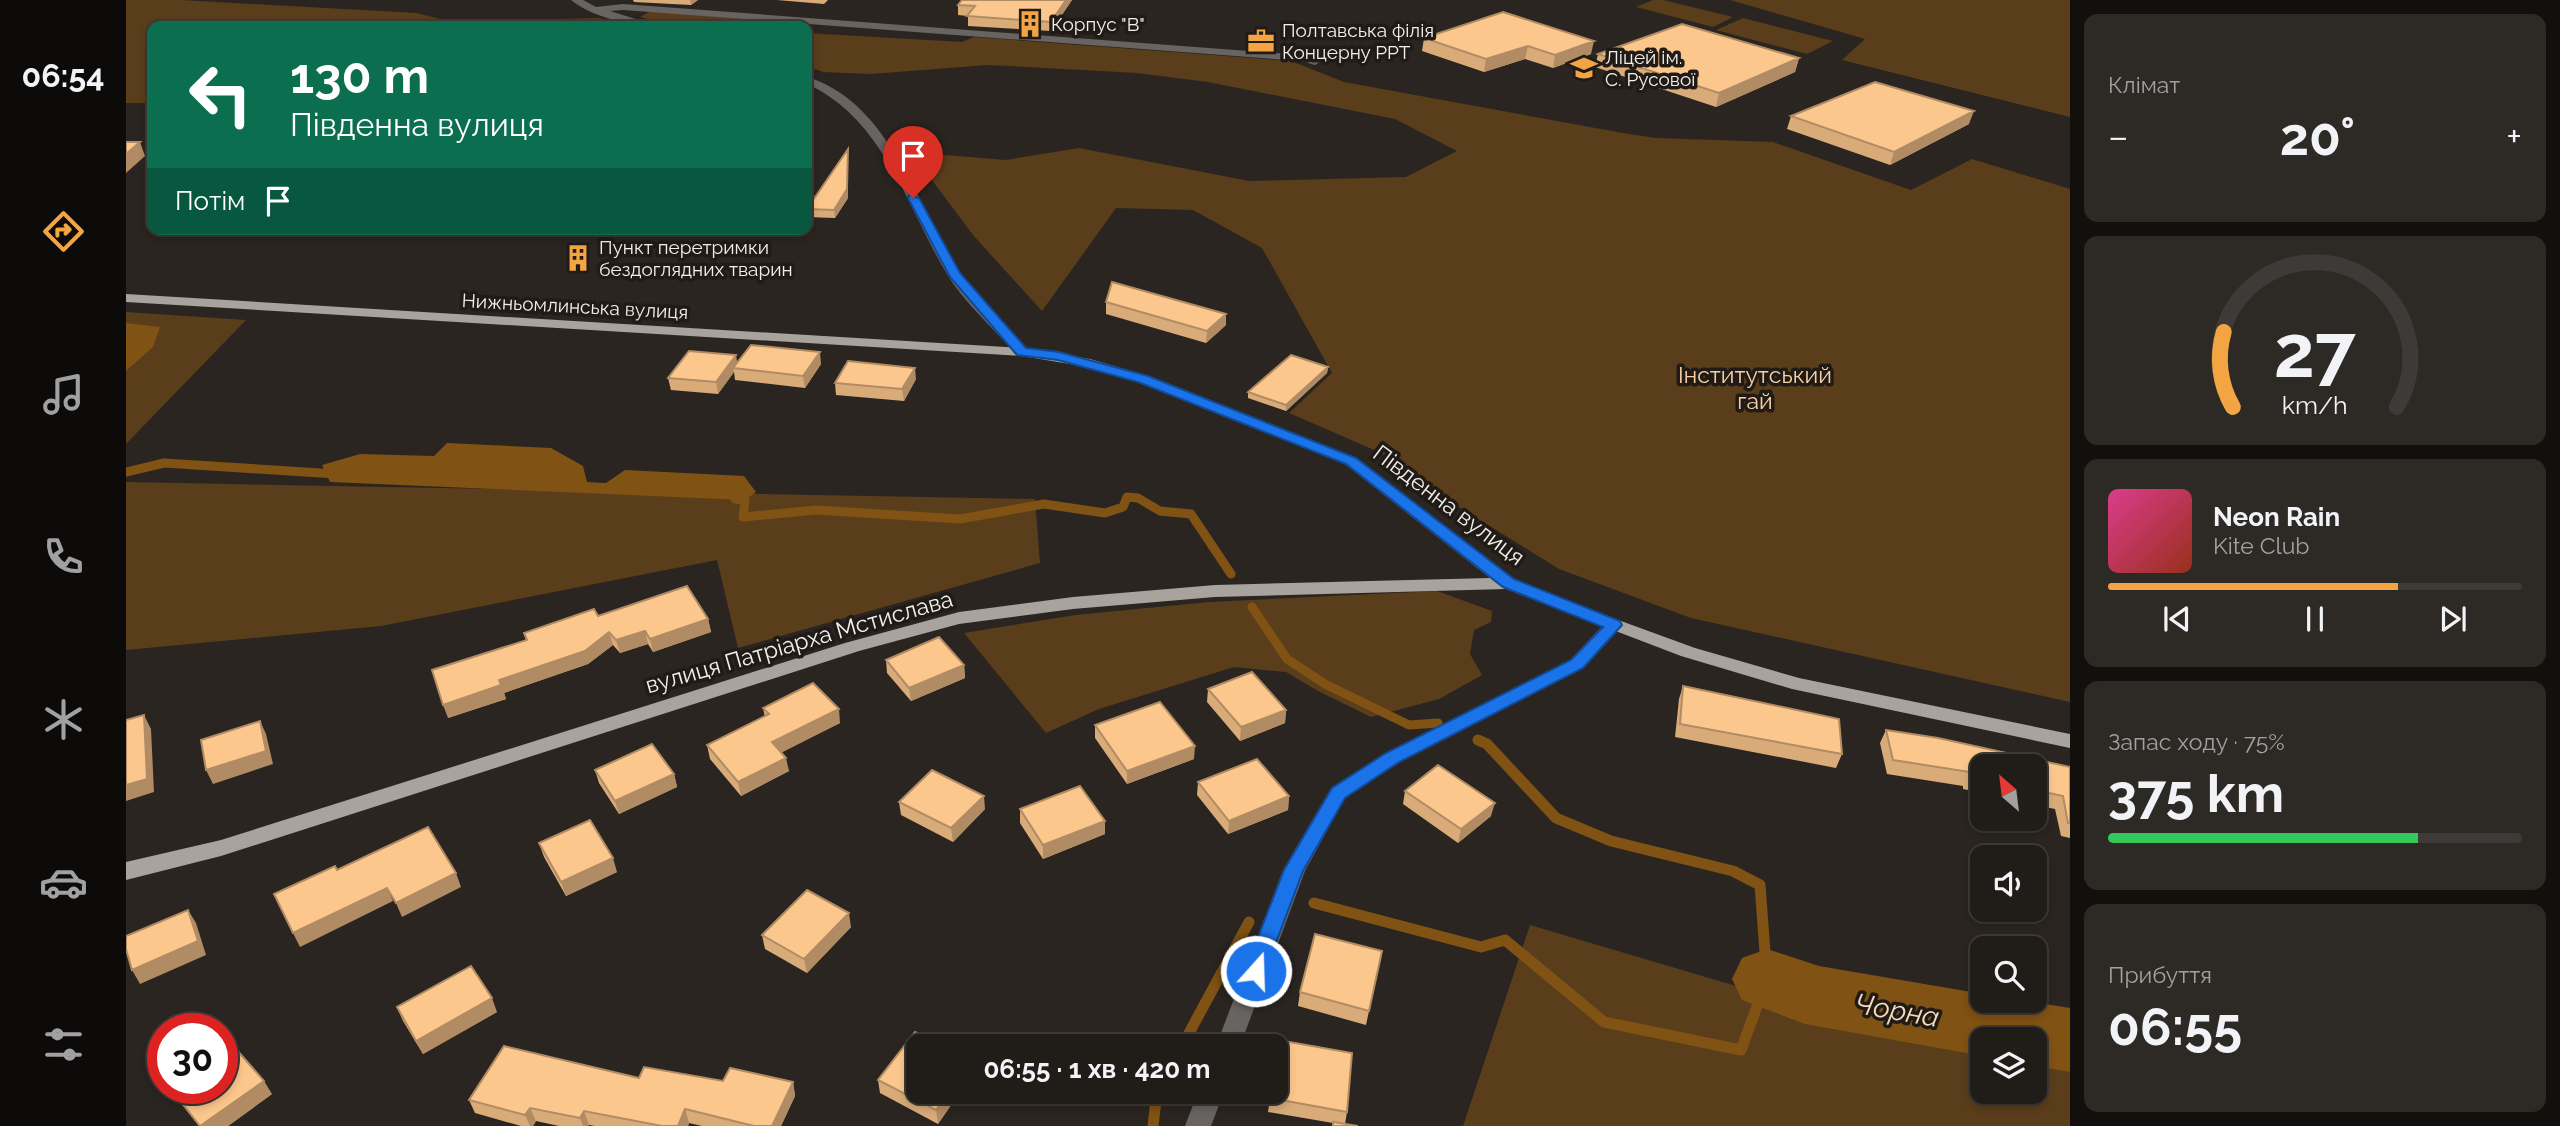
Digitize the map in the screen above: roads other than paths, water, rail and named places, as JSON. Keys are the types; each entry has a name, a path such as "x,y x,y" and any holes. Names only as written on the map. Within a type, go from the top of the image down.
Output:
{"main road":[{"name":"Нижньомлинська вулиця","path":"126,299 1022,352"},
{"name":"Південна вулиця","path":"1022,352 1080,361 1143,379 1351,461 1508,583 1614,625 1688,652 1799,684 2070,741"},
{"name":"вулиця Патріарха Мстислава","path":"126,871 221,848 852,647 959,618 1073,603 1214,591 1508,583"}],"street":[{"path":"576,0 595,10 635,21"},
{"path":"595,10 623,7 809,21"},
{"path":"812,21 1302,58 1315,62"},
{"path":"812,82 832,91 870,127 906,183 954,275 1022,352"},
{"path":"1232,1034 1294,870 1338,793 1392,758 1577,664 1614,625"},
{"path":"1198,1126 1206,1104"}],"waterway":[{"path":"126,472 164,463 336,474"},
{"path":"735,499 745,500 743,517 816,510 960,519 1044,504 1105,513 1123,507 1127,497 1138,498 1160,511 1191,514 1231,574"},
{"path":"1252,607 1287,659 1325,684 1409,725 1438,723"},
{"path":"1314,903 1481,947 1505,940 1604,1022 1741,1050 1767,979 1760,885 1733,871 1611,841 1556,818 1487,744 1478,740"},
{"path":"1188,1034 1249,922"},
{"name":"Чорна","path":"1767,979 1790,985 1805,994 2070,1040"},
{"path":"1153,1126 1156,1104"}],"place":[{"name":"Корпус \"В\"","path":"1030,24"},
{"name":"Полтавська філія Концерну РРТ","path":"1261,41"},
{"name":"Ліцей ім. С. Русової","path":"1584,68"},
{"name":"Пункт перетримки бездоглядних тварин","path":"578,258"}],"park label":[{"name":"Інститутський гай","path":"1755,388"}]}
